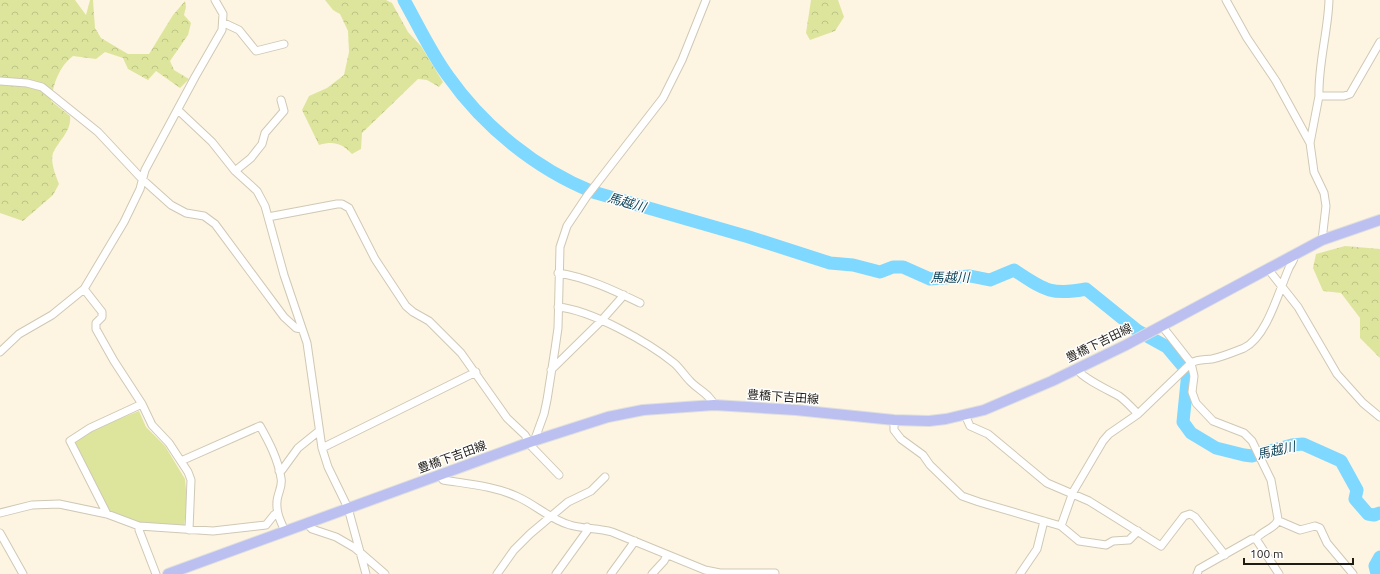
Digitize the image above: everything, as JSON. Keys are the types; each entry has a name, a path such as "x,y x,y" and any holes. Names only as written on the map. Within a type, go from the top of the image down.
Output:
{"main road":[{"name":"豊橋下吉田線","path":"168,574 533,441 608,417 643,410 714,405 796,410 894,420 929,421 964,415 1004,403 1077,369 1161,327 1322,240 1380,220"}],"street":[{"path":"0,352 19,334 52,315 84,289 124,222 140,189 142,179 194,77 222,30 224,22 223,14 215,0"},
{"path":"533,441 536,436 547,400 558,328 558,273 560,247 567,226 593,188 663,98 682,60 706,0"},
{"path":"1226,0 1247,38 1276,81 1310,143"},
{"path":"1322,240 1326,206 1324,193 1314,172 1310,143 1319,96 1320,74 1328,22 1329,0"},
{"path":"224,22 239,30 256,51 284,44"},
{"path":"1319,96 1344,96 1350,94 1380,42"},
{"path":"0,81 27,83 47,90 98,132 142,179 178,210 204,216 215,224 284,316 296,328 302,329"},
{"path":"235,171 251,158 262,144 265,133 284,111 281,100"},
{"path":"178,110 212,142 235,171 257,191 265,206 276,249 310,357 322,448 328,467 348,508 366,574"},
{"path":"268,217 337,204 342,204 349,208 375,259 406,306 412,312 429,322 461,353 476,372 507,418 533,441 560,475"},
{"path":"1061,526 1073,492 1103,441 1109,434 1138,414 1187,366 1197,360 1212,359 1250,344 1265,324 1289,268 1295,259 1294,255"},
{"path":"1268,269 1308,323 1337,374 1363,403 1380,417"},
{"path":"558,273 567,274 624,295 640,303"},
{"path":"84,289 102,312 102,317 96,323 96,329 114,361 142,404 152,425 169,443 191,480 189,530"},
{"path":"551,370 601,321 624,295"},
{"path":"558,307 601,321 630,335 673,362 714,405"},
{"path":"1161,327 1194,376 1192,392 1196,403 1213,421 1249,436 1271,480 1279,521"},
{"path":"1077,369 1083,377 1094,381 1119,396 1138,414"},
{"path":"322,448 476,372"},
{"path":"107,514 70,441 90,428 142,404"},
{"path":"964,415 970,426 988,434 1047,483 1073,492 1161,546 1184,516 1190,514 1195,517 1225,555"},
{"path":"894,420 894,430 901,439 907,445 919,452 934,470 962,496 1061,526 1073,538 1079,540 1106,545 1113,541 1128,540 1138,531"},
{"path":"181,462 260,426 272,449 281,478 281,490 276,501 277,513 285,531"},
{"path":"279,471 282,470 298,448 319,431"},
{"path":"440,475 443,480 490,488 518,497 550,516 570,525 598,528 635,541 705,570 720,573 775,573"},
{"path":"497,574 514,550 550,516 568,502 591,491 605,476"},
{"path":"0,513 32,504 59,504 107,514 139,526 213,531 266,525 277,513"},
{"path":"1020,574 1037,549 1044,521"},
{"path":"1198,574 1199,570 1256,539 1279,521"},
{"path":"1279,521 1300,530 1315,526 1320,528 1324,532 1327,543 1353,574"},
{"path":"307,524 312,529 336,537 360,551 385,574"},
{"path":"139,526 139,530 156,574"},
{"path":"556,574 587,531 588,527"},
{"path":"0,533 23,574"},
{"path":"1256,539 1279,574"},
{"path":"611,574 635,541"},
{"path":"652,574 664,561 667,554"}],"green space":[{"path":"0,0 75,0 86,15 90,0 93,0 95,28 101,38 128,54 149,54 173,15 185,1 186,7 184,15 191,23 188,35 170,61 174,70 189,79 180,88 156,71 148,80 128,69 123,58 105,52 96,59 73,56 68,60 60,70 55,82 51,101 70,116 67,131 52,157 59,184 53,195 23,221 0,213"},
{"path":"325,0 386,0 392,3 408,32 421,46 443,82 439,87 427,80 418,79 362,133 361,149 352,154 341,145 329,143 319,145 302,110 309,96 327,88 344,75 349,52 348,31 340,14 333,10"},
{"path":"811,0 838,0 844,17 835,31 810,40 806,33"},
{"path":"1345,246 1380,249 1380,358 1360,338 1360,318 1341,293 1323,291 1313,268 1316,254"},
{"path":"139,411 146,427 165,446 185,479 187,499 184,529 138,524 110,513 73,441 92,430"}],"waterway":[{"name":"馬越川","path":"404,0 430,48 462,95 495,129 513,144 532,159 572,183 593,192 749,237 830,263 853,265 880,272 893,267 903,267 930,279 970,276 990,280 1014,270 1032,282 1047,289 1064,292 1086,289 1138,331 1167,347 1188,372 1183,422 1191,433 1216,448 1252,456 1292,445 1303,444 1341,461 1357,490 1355,499 1368,514 1374,515 1380,513"},
{"name":"馬越川","path":"1377,574 1375,566 1380,557"}]}
